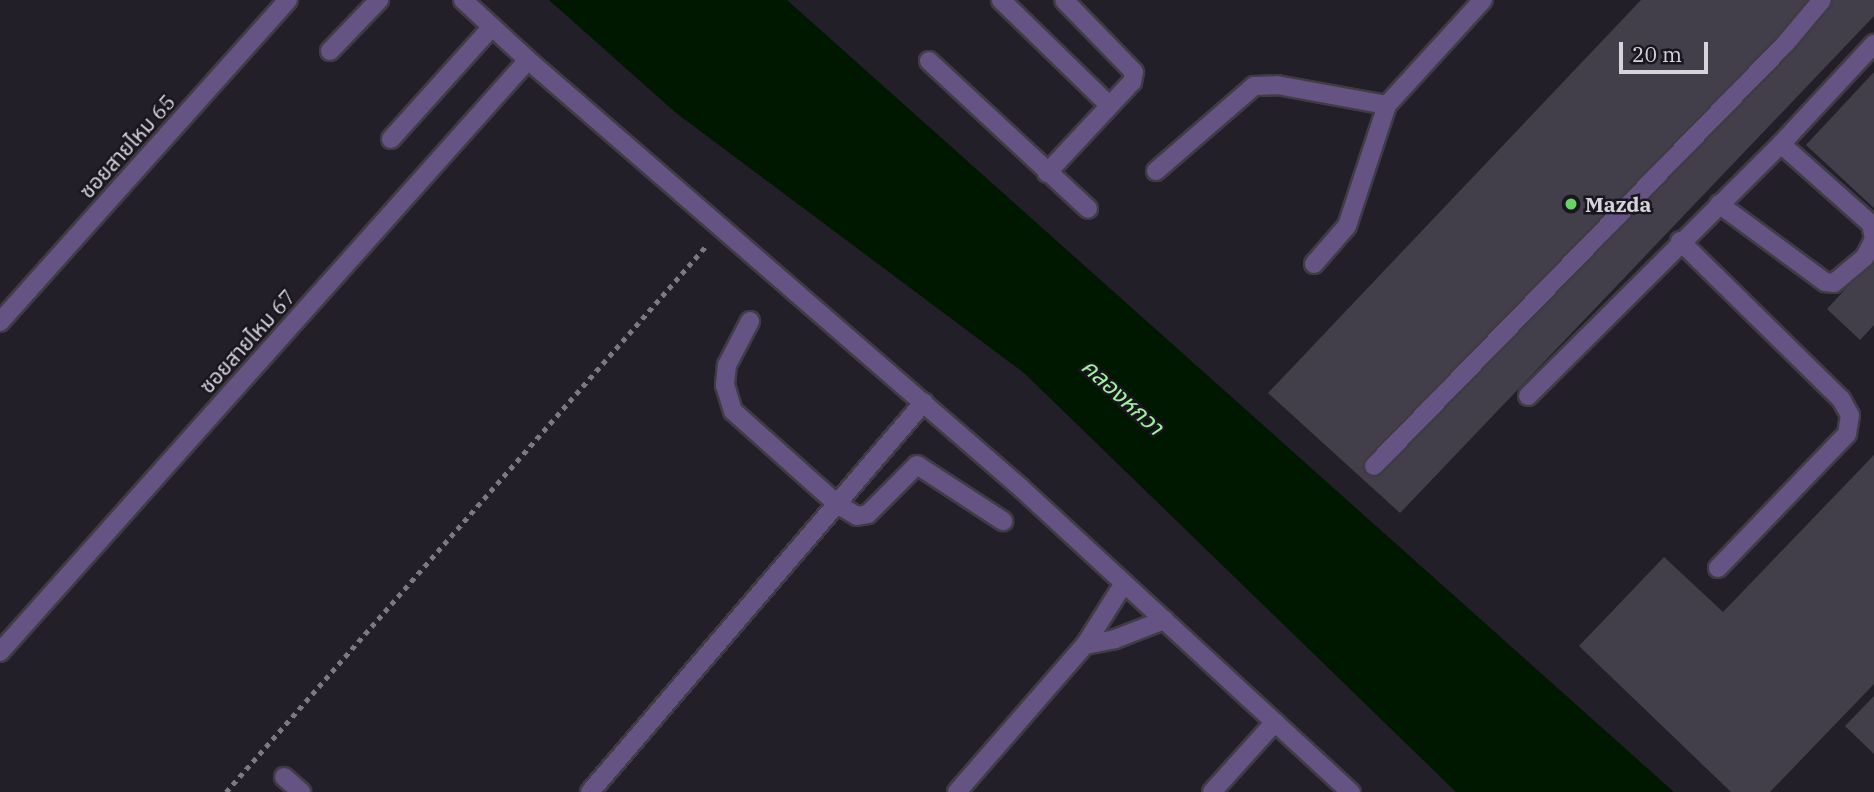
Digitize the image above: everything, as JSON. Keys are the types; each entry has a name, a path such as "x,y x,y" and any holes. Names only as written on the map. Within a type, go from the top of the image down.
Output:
{"street":[{"name":"ซอยสายไหม 65","path":"0,322 288,0"},
{"path":"330,51 379,0"},
{"path":"463,0 528,60 924,402 1351,792"},
{"path":"1001,0 1108,104"},
{"path":"1047,173 1108,104 1132,82 1134,72 1064,0"},
{"path":"1314,264 1347,226 1387,105 1483,0"},
{"path":"1374,466 1785,44 1822,0"},
{"path":"391,139 492,27"},
{"path":"1528,396 1680,241 1781,144 1874,44"},
{"name":"ซอยสายไหม 67","path":"0,652 528,60"},
{"path":"929,61 1088,209"},
{"path":"1156,171 1254,86 1277,85 1387,105"},
{"path":"1719,204 1825,282 1834,283 1865,257 1874,240 1871,224 1781,144"},
{"path":"1680,241 1841,399 1850,415 1847,434 1718,568"},
{"path":"750,321 727,365 725,385 733,411 837,504 857,516 868,514 917,465 1003,521"},
{"path":"590,792 924,402"},
{"path":"957,792 1085,645 1123,585"},
{"path":"1085,645 1115,639 1164,620"},
{"path":"1212,792 1275,722"},
{"path":"284,777 301,792"}],"path":[{"path":"226,792 722,229"}],"water":[{"name":"คลองหกวา","path":"549,0 787,0 1674,792 1456,792 1024,373 676,113"}],"building":[{"name":"Mazda","path":"1641,0 1874,0 1874,16 1400,513 1268,393"},
{"path":"1874,72 1874,208 1806,145"},
{"path":"1874,258 1874,325 1860,340 1827,309"},
{"path":"1874,455 1874,684 1770,792 1731,792 1579,646 1664,557 1723,612"},
{"path":"1874,696 1874,754 1845,726"}],"place":[{"name":"Mazda","path":"1571,204"}]}
